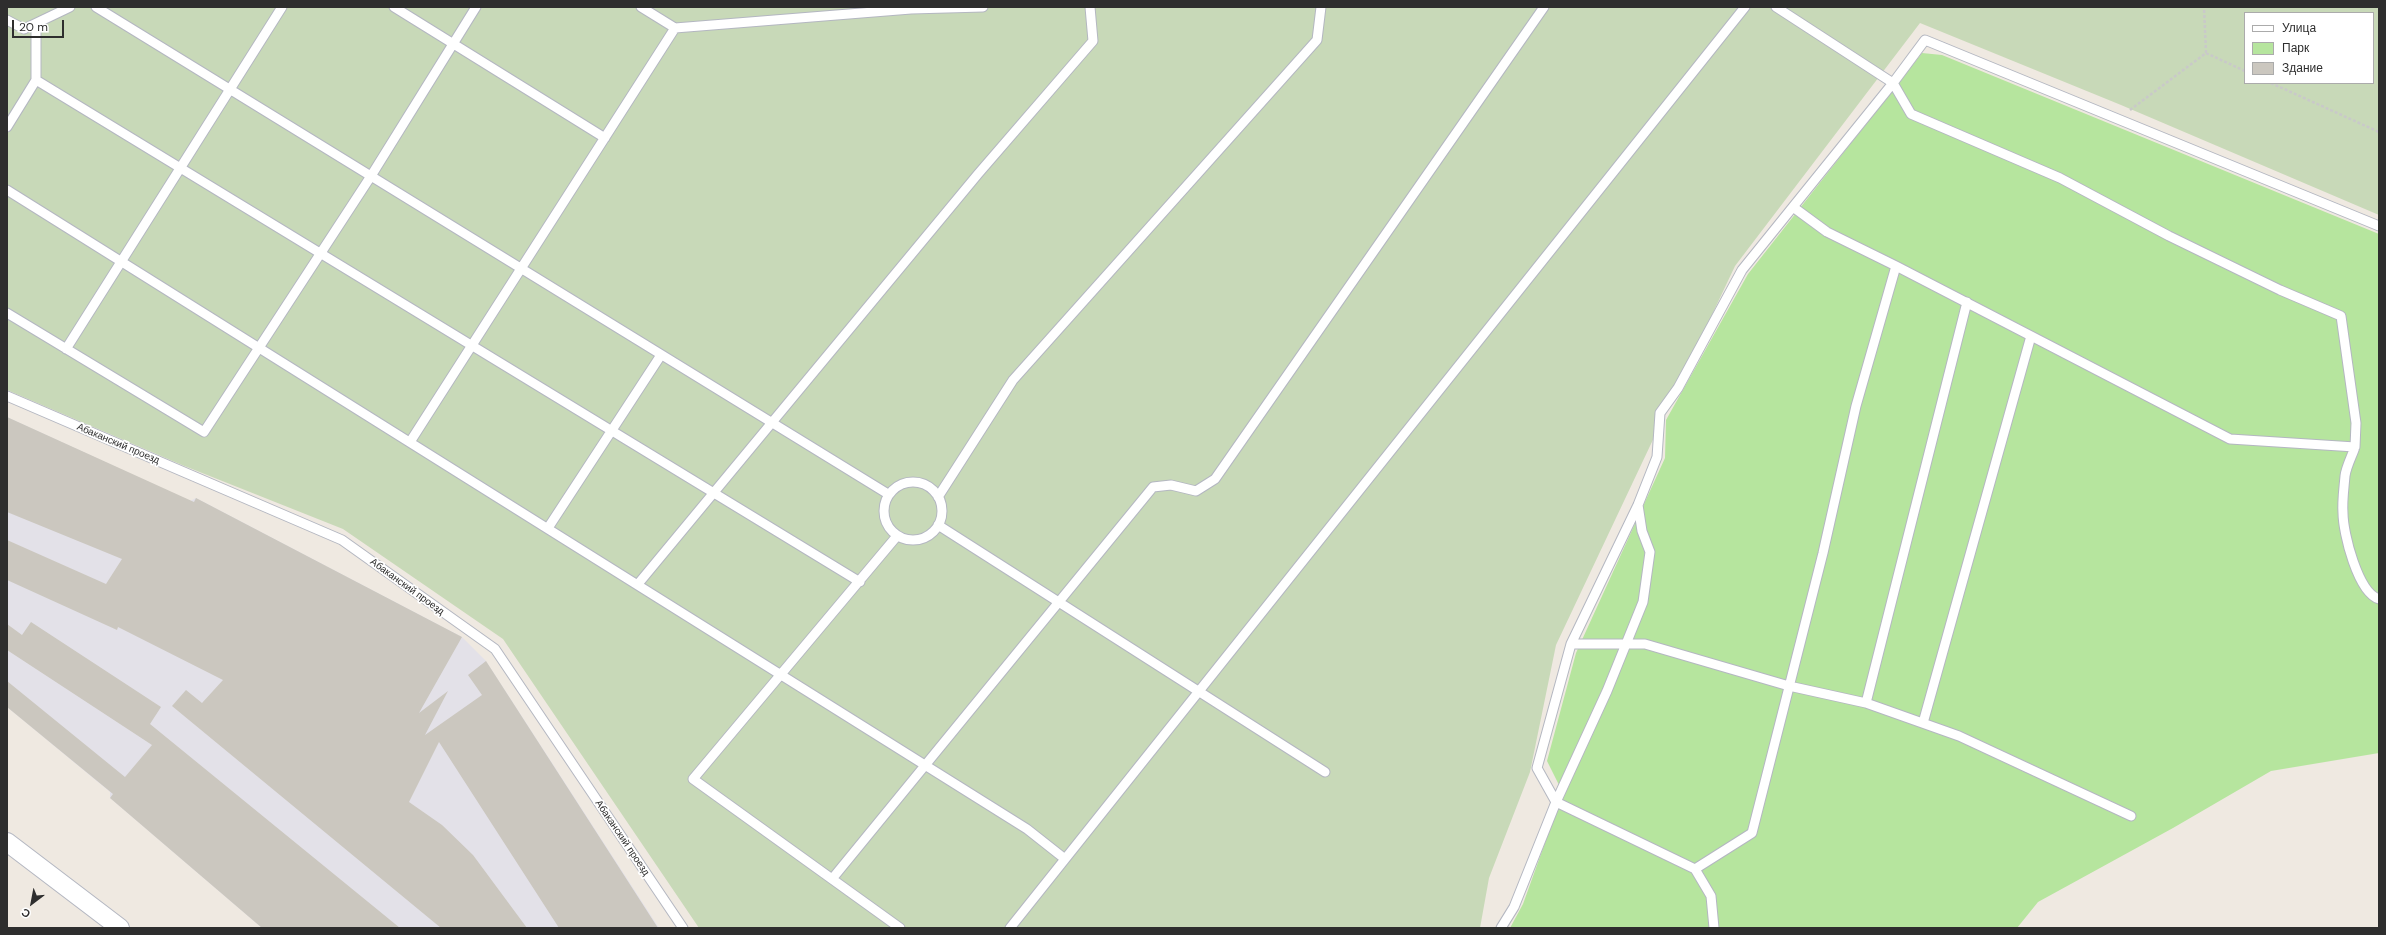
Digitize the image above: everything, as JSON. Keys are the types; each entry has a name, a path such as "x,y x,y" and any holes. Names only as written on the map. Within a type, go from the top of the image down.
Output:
{"street":[{"path":"7,842 120,928"}],"lane":[{"path":"7,20 24,29 70,7"},
{"path":"96,7 888,494"},
{"path":"66,348 231,90 282,7"},
{"path":"394,7 605,138"},
{"path":"7,313 204,432 371,176 476,7"},
{"path":"641,7 675,28 907,8 983,7"},
{"path":"638,584 978,174 1093,41 1090,7"},
{"path":"938,497 1013,380 1317,40 1321,7"},
{"path":"832,879 1153,487 1171,486 1196,491 1214,479 1544,7"},
{"path":"1010,928 1745,7"},
{"path":"1776,7 1893,83 1911,114 2060,178 2169,236 2280,290 2341,316 2356,423 2355,447 2345,475 2342,514 2350,551 2361,581 2375,598 2379,599"},
{"path":"7,127 36,80 36,24"},
{"path":"410,442 675,28"},
{"path":"1714,928 1711,896 1695,869 1556,802 1537,768 1571,644 1638,505 1657,457 1660,413 1678,388 1742,270 1893,83 1925,40 2379,226"},
{"path":"36,80 860,582"},
{"path":"7,190 926,765 1027,829 1065,859"},
{"path":"1793,207 1827,232 1967,302 2230,439 2355,447"},
{"path":"1695,869 1752,833 1823,552 1856,406 1896,266"},
{"path":"1866,703 1967,302"},
{"path":"1924,723 2031,336"},
{"path":"548,528 661,355"},
{"name":"Абаканский проезд","path":"7,396 342,540 495,650 683,928"},
{"path":"914,482 928,486 938,497 942,516 938,525 925,538 906,540 890,530 885,522 883,513 888,494 895,487 914,482"},
{"path":"1501,928 1514,907 1556,802 1627,644 1643,602 1650,552 1642,531 1638,505"},
{"path":"938,525 1325,772"},
{"path":"898,536 693,779 900,928"},
{"path":"1571,644 1645,644 1789,686 1866,703 1959,736 2131,816"}],"path":[{"path":"2204,7 2206,54"},
{"path":"2206,54 2244,71"},
{"path":"2117,119 2206,54"},
{"path":"2273,84 2379,132"}],"shaded area":[{"path":"7,417 190,501 196,498 462,637 486,661 659,928 262,928 110,798 110,792 7,707"}],"green space":[{"path":"7,7 2379,7 2379,215 2121,105 1920,23 1735,266 1556,645 1530,772 1489,878 1480,928 699,928 503,639 343,529 182,465 7,390"},
{"path":"1922,53 1942,55 2379,234 2379,753 2271,771 2173,828 2038,902 2017,928 1510,928 1523,904 1563,793 1547,761 1576,653 1665,458 1666,420 1748,274"}],"building":[{"path":"7,417 194,502 196,498 462,637 419,713 448,691 425,735 482,695 468,675 486,661 658,928 559,928 439,742 409,802 442,825 473,855 527,928 441,928 172,706 186,690 202,703 223,680 118,627 117,630 7,580 7,540 106,584 122,559 7,512"},
{"path":"31,622 161,707 150,724 400,928 262,928 110,798 113,794 7,707 7,681 125,777 152,745 7,650 7,624 22,635"}]}
